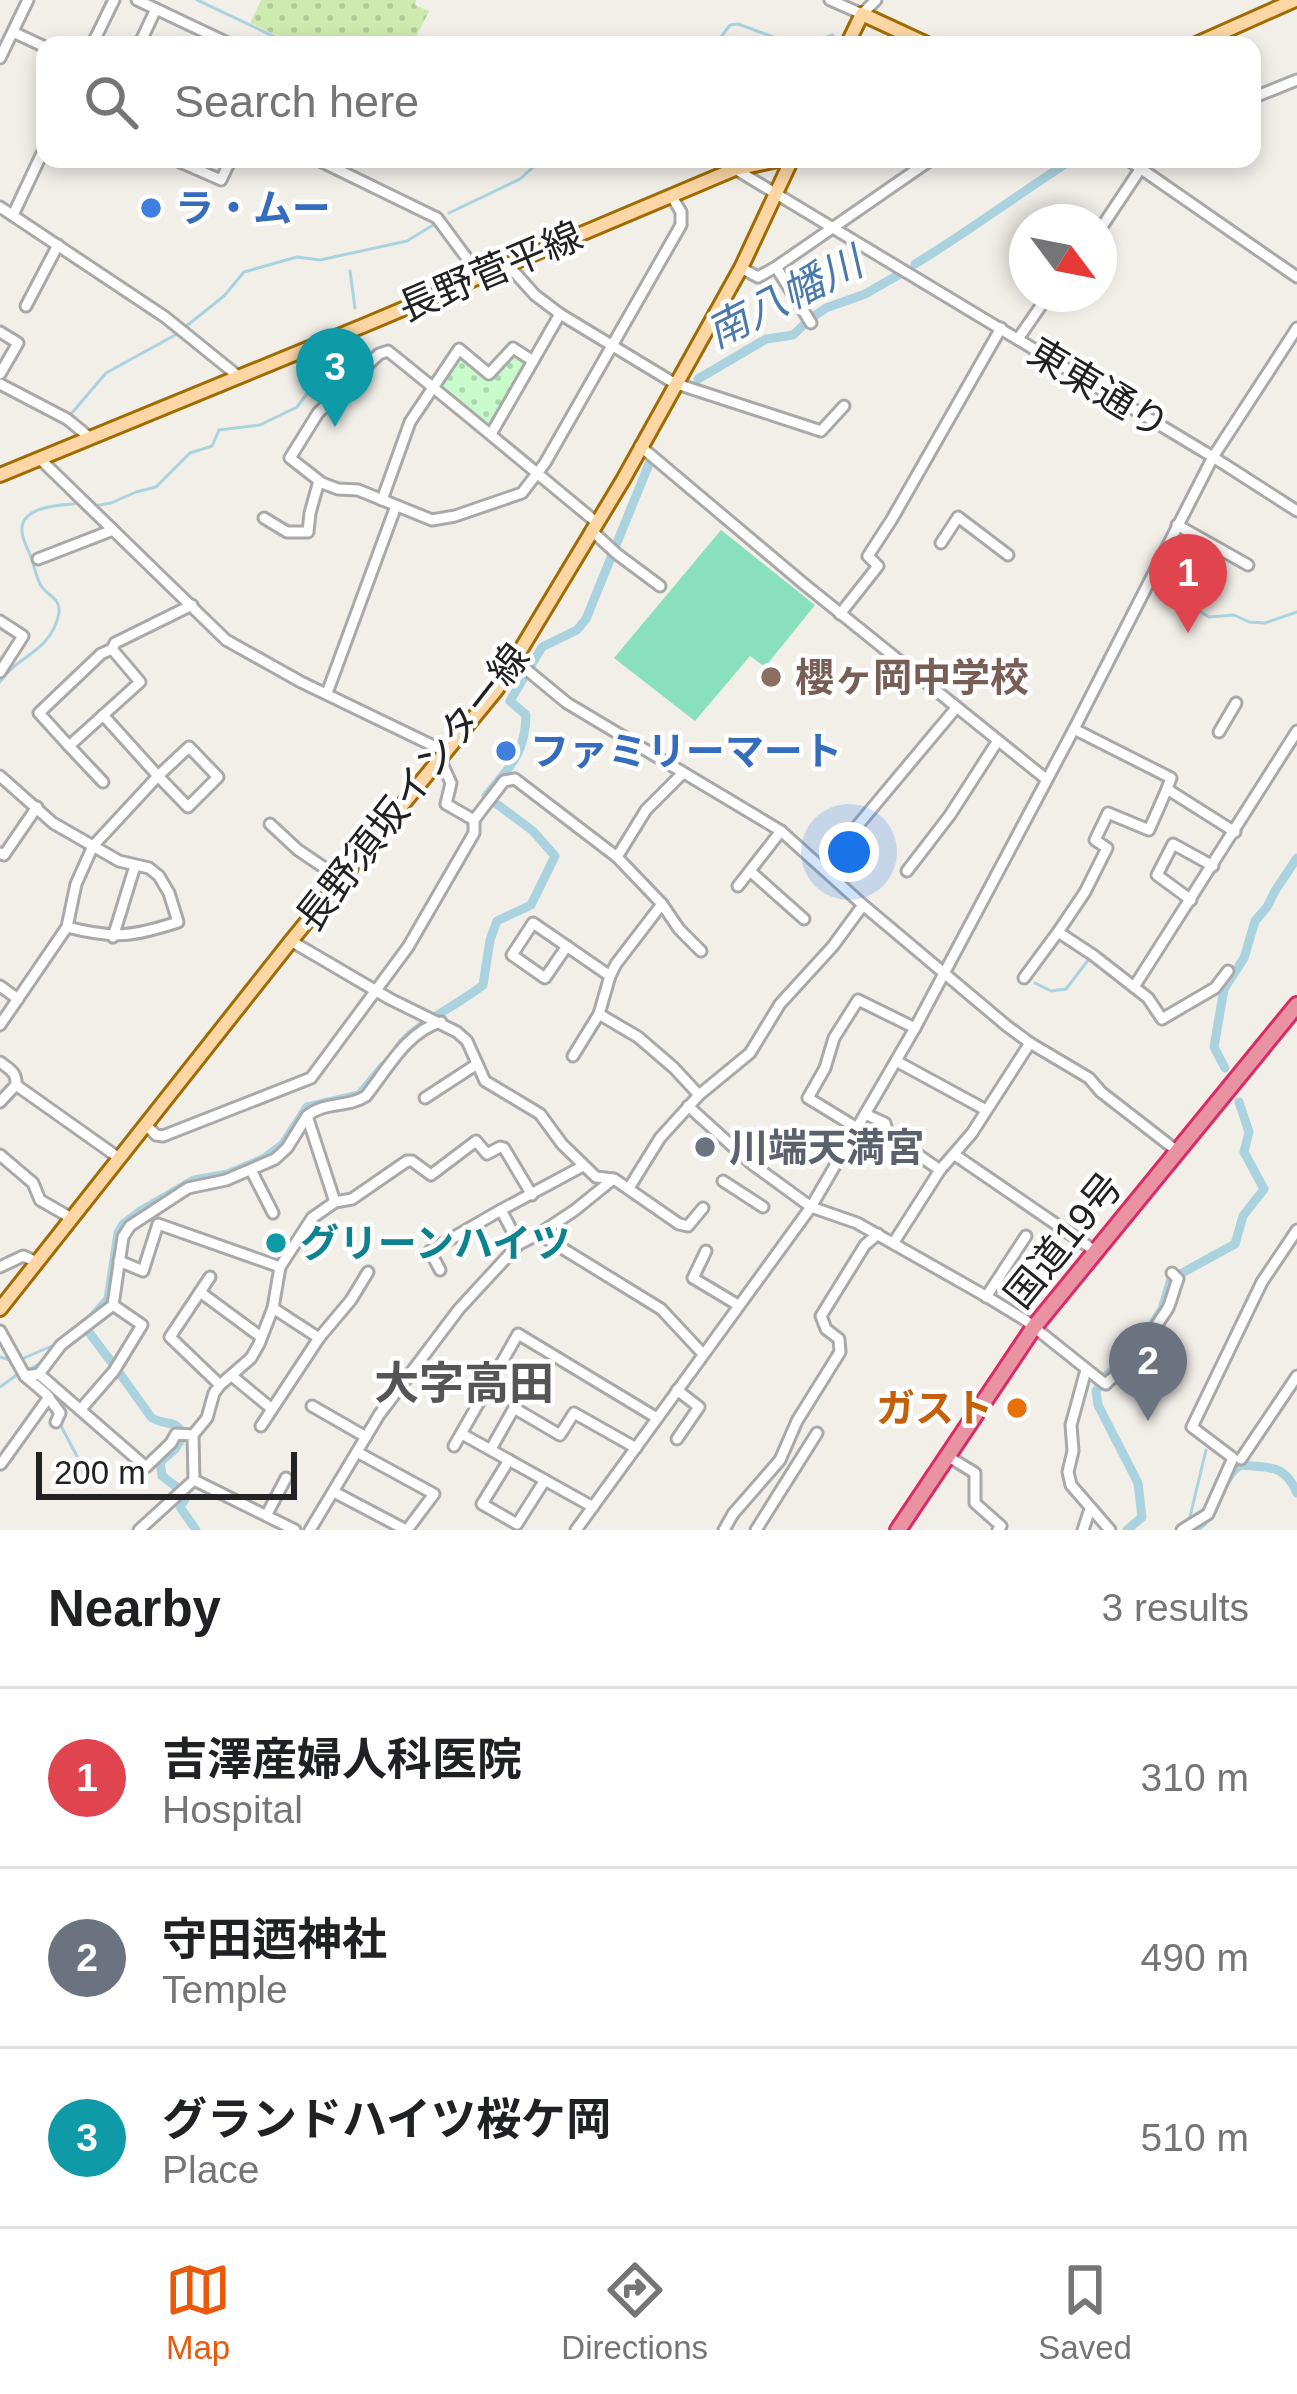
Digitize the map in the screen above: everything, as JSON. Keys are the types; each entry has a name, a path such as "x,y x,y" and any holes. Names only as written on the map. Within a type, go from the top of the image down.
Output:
{"highway":[{"name":"国道19号","path":"898,1530 1034,1327 1297,1005"}],"main road":[{"path":"1214,36 1294,0"},
{"path":"851,36 862,7 913,36"},
{"name":"長野菅平線","path":"0,475 740,168"},
{"name":"長野須坂インター線","path":"0,1309 341,879 497,689 524,668 594,526 741,268 785,168"}],"street":[{"path":"0,58 28,0"},
{"path":"96,36 114,0"},
{"path":"136,0 213,36"},
{"path":"830,0 862,7 876,0"},
{"path":"143,36 156,9"},
{"path":"196,36 199,29"},
{"path":"13,32 36,43"},
{"path":"1261,94 1297,80"},
{"path":"14,215 36,167"},
{"path":"195,168 220,181 226,168"},
{"path":"334,168 436,218 480,276"},
{"path":"741,268 758,277 776,267 919,168"},
{"path":"1117,204 1141,168 1297,277"},
{"name":"東東通り","path":"735,169 1297,511"},
{"path":"660,586 615,551 594,526 537,474 491,434 388,351 318,413 290,458 319,481 358,490 432,520 522,493 537,474 681,225 681,212 671,195"},
{"path":"0,206 165,317 238,376"},
{"path":"26,306 58,245"},
{"path":"508,265 560,314 674,383 820,431 844,406"},
{"path":"776,267 809,320"},
{"path":"1018,339 1037,312"},
{"path":"491,434 560,314"},
{"path":"840,614 878,566 868,556 1000,328"},
{"path":"576,1530 811,1207 944,974 1213,457 1297,328"},
{"path":"0,332 18,343 0,374"},
{"path":"382,500 410,422 459,350 489,374 513,348 533,361"},
{"path":"304,350 344,388"},
{"path":"0,384 67,419 89,437"},
{"path":"640,446 1046,779"},
{"path":"39,458 226,640 443,755 451,783 446,804 474,820"},
{"path":"264,518 287,532 308,532 319,481"},
{"path":"327,693 396,506"},
{"path":"941,543 958,517 1008,555"},
{"path":"1177,525 1248,565"},
{"path":"38,560 112,530"},
{"path":"103,782 39,713 115,643 192,605"},
{"path":"0,621 22,636 0,672"},
{"path":"69,746 140,682 112,649"},
{"path":"524,668 567,704 782,831 944,974 1030,1043 1089,1078 1100,1092 1177,1151"},
{"path":"1219,732 1236,703"},
{"path":"823,867 956,708"},
{"path":"0,1025 67,928 76,884 92,846 158,776 189,747 218,777 188,807 158,776 103,715"},
{"path":"1024,978 1085,892 1107,848 1095,840 1108,813 1149,830 1171,778 1075,729"},
{"path":"1134,987 1297,731"},
{"path":"908,871 997,742"},
{"path":"617,857 646,811 682,774"},
{"path":"0,776 53,823 118,861 149,868 159,876 178,922 113,937 67,928"},
{"path":"146,1125 163,1136 311,1078 408,947 474,833 474,820 504,781 514,779 617,857 700,951"},
{"path":"1167,790 1235,832"},
{"path":"0,853 4,855 37,807"},
{"path":"270,824 341,879"},
{"path":"738,886 782,831"},
{"path":"1191,900 1157,875 1173,844 1214,866"},
{"path":"113,937 136,866"},
{"path":"750,871 804,919"},
{"path":"573,1056 599,1014 610,976 662,904"},
{"path":"629,1188 660,1138 699,1095 750,1053 780,1004 863,905"},
{"path":"567,946 545,978 512,956 532,923 567,946 610,976"},
{"path":"1058,932 1148,998 1162,1018 1229,975"},
{"path":"291,941 436,1020 467,1042 485,1081 541,1114 596,1177 614,1179 679,1225 688,1226 703,1208"},
{"path":"0,986 18,999"},
{"path":"857,1128 808,1098 825,1068 834,1038 858,1000 915,1028"},
{"path":"599,1014 638,1037 699,1095"},
{"path":"25,1376 39,1374 61,1345 113,1305 123,1237 139,1218 188,1188 226,1180 274,1159 320,1107 366,1096 413,1036 436,1020"},
{"path":"894,1243 1030,1043"},
{"path":"896,1060 986,1111"},
{"path":"0,1062 14,1072 16,1085 119,1158"},
{"path":"425,1098 477,1064"},
{"path":"0,1102 16,1085"},
{"path":"688,1106 752,1165 811,1207 878,1234 986,1297 1034,1327 1106,1384 1114,1374 1142,1377 1154,1368 1154,1331 1169,1305 1175,1276"},
{"path":"865,1114 885,1123 887,1134 940,1170"},
{"path":"308,1116 335,1202"},
{"path":"194,1480 193,1435 207,1418 220,1384 250,1358 273,1308 280,1267 312,1218 335,1202 352,1199 407,1161 431,1175 476,1141 487,1154 504,1148 532,1195"},
{"path":"0,1155 33,1183 40,1200 71,1218"},
{"path":"955,1155 1095,1251"},
{"path":"440,1270 430,1251 583,1166"},
{"path":"251,1170 274,1212"},
{"path":"310,1530 379,1414 466,1300 519,1244 614,1179"},
{"path":"724,1181 763,1207"},
{"path":"501,1210 519,1244"},
{"path":"119,1262 143,1270 158,1224 280,1267"},
{"path":"1182,1530 1208,1514 1233,1458 1192,1427 1262,1282 1297,1230"},
{"path":"539,1234 661,1310 703,1354"},
{"path":"724,1530 780,1460 797,1421 840,1352 839,1339 826,1329 821,1316 865,1245 878,1234"},
{"path":"986,1297 1026,1237"},
{"path":"706,1252 693,1278 739,1305"},
{"path":"0,1267 23,1256 37,1262"},
{"path":"261,1426 368,1272"},
{"path":"210,1277 170,1337 220,1384"},
{"path":"200,1292 261,1337"},
{"path":"81,1409 114,1371 142,1325 113,1305"},
{"path":"273,1308 319,1338"},
{"path":"0,1330 25,1376 60,1413 56,1422"},
{"path":"454,1446 518,1334 657,1418"},
{"path":"1086,1370 1071,1425 1073,1451 1068,1472 1071,1485 1110,1530"},
{"path":"39,1374 146,1467 176,1434 193,1435"},
{"path":"232,1376 272,1409"},
{"path":"1241,1459 1297,1376"},
{"path":"677,1390 700,1407 677,1439"},
{"path":"1,1464 49,1397"},
{"path":"312,1406 366,1437"},
{"path":"491,1449 514,1408 560,1435 574,1413 636,1448"},
{"path":"756,1530 817,1433"},
{"path":"462,1434 593,1508"},
{"path":"334,1492 406,1530 434,1494 357,1452"},
{"path":"950,1457 975,1473 975,1503 1001,1526 998,1530"},
{"path":"509,1460 482,1504 517,1524 544,1480"},
{"path":"267,1514 286,1478"},
{"path":"139,1530 194,1480 295,1530"},
{"path":"1083,1530 1090,1509"}],"green space":[{"path":"261,0 416,0 415,5 429,11 416,36 278,36 250,23"},
{"path":"513,353 529,363 491,428 437,385 459,355 489,380"},
{"path":"721,530 815,605 765,667 750,656 695,721 614,658"}],"waterway":[{"path":"91,36 107,0"},
{"path":"197,0 273,36"},
{"path":"722,36 730,25 738,24 771,36"},
{"path":"12,206 36,154"},
{"path":"449,213 520,179 532,168"},
{"name":"南八幡川","path":"915,264 1059,168"},
{"path":"184,328 224,296 244,272 297,257 320,260 407,241 433,225"},
{"path":"350,271 355,308"},
{"name":"南八幡川","path":"698,379 766,339 793,335 826,308 900,274"},
{"path":"71,414 106,373 177,334"},
{"path":"94,506 156,487 190,453 212,446 219,430 260,425 297,407 320,376"},
{"name":"南八幡川","path":"398,1048 483,985 497,921 531,905 555,856 533,831 486,796 515,759 523,740 526,715 510,701 542,647 577,630 586,619 649,464"},
{"path":"0,682 49,637 59,613 58,603 39,581 23,537 23,523 41,509 74,504"},
{"path":"1156,582 1172,583 1209,617 1234,615 1265,623 1297,612"},
{"path":"1225,1068 1214,1047 1224,989 1244,958 1255,921 1297,858"},
{"path":"1035,983 1051,991 1066,989 1089,959"},
{"name":"南八幡川","path":"94,1315 108,1299 123,1224 194,1180 228,1174 263,1159 283,1144 307,1107 359,1095 383,1066"},
{"path":"1127,1530 1142,1517 1138,1483 1098,1405 1096,1391 1115,1369 1148,1368 1152,1354 1148,1331 1162,1309 1171,1279 1235,1244 1243,1216 1264,1189 1244,1152 1249,1132 1239,1102"},
{"name":"南八幡川","path":"88,1331 112,1363"},
{"path":"47,1356 59,1341"},
{"path":"22,1359 54,1345"},
{"path":"0,1357 10,1360"},
{"path":"28,1370 41,1363"},
{"name":"南八幡川","path":"118,1371 151,1417 180,1429"},
{"path":"0,1387 18,1374"},
{"path":"36,1379 51,1393"},
{"path":"60,1424 83,1479"},
{"name":"南八幡川","path":"178,1488 162,1476 160,1462 181,1440"},
{"path":"1189,1521 1206,1450"},
{"path":"1192,1530 1209,1515 1240,1465 1281,1472 1297,1493"},
{"name":"南八幡川","path":"182,1494 185,1499 180,1507 196,1530"}],"place":[{"name":"ラ・ムー","path":"151,208"},
{"name":"グランドハイツ桜ケ岡","path":"335,427"},
{"name":"吉澤産婦人科医院","path":"1188,633"},
{"name":"櫻ヶ岡中学校","path":"771,677"},
{"name":"ファミリーマート","path":"506,751"},
{"name":"川端天満宮","path":"705,1147"},
{"name":"グリーンハイツ","path":"276,1243"},
{"name":"ガスト","path":"1017,1408"},
{"name":"守田迺神社","path":"1148,1421"}],"district":[{"name":"大字高田","path":"464,1383"}]}
